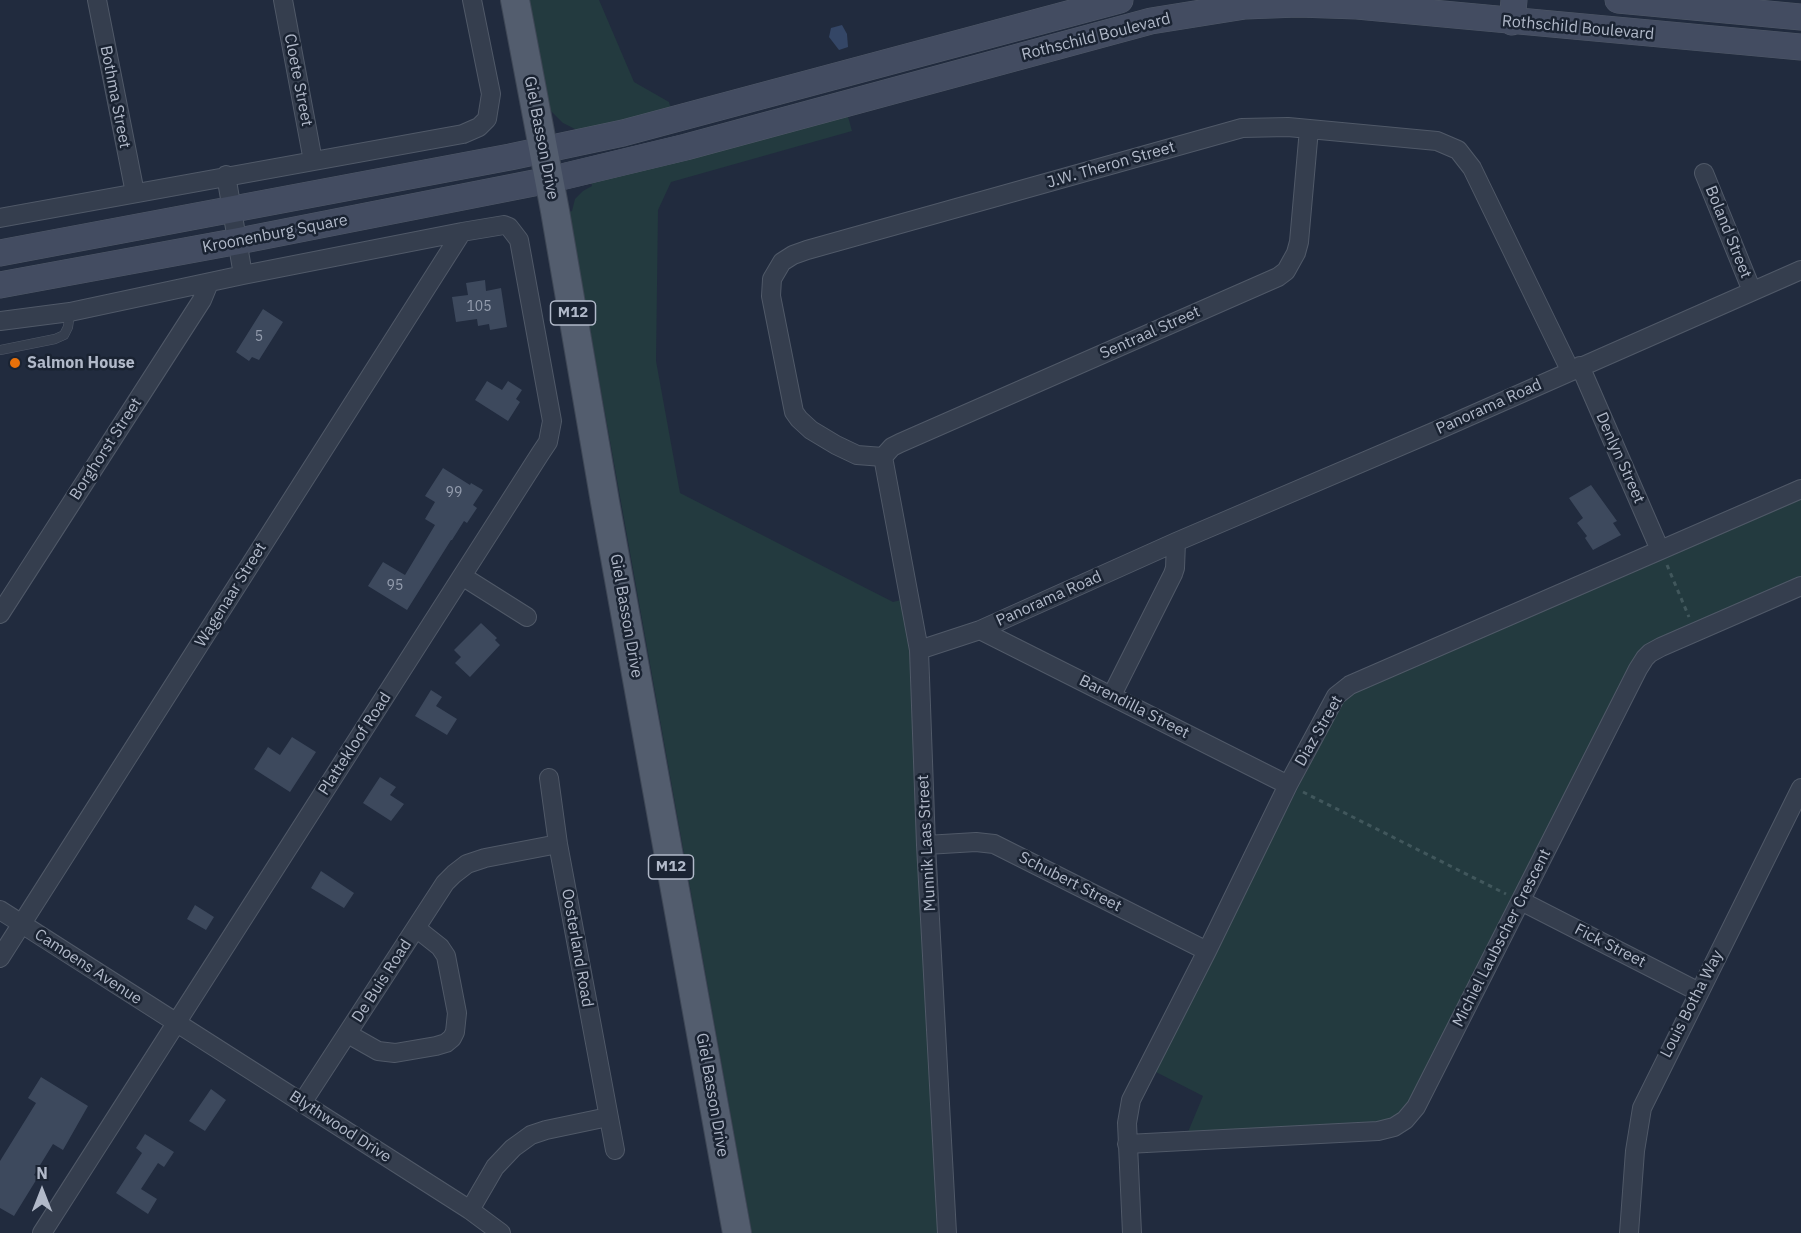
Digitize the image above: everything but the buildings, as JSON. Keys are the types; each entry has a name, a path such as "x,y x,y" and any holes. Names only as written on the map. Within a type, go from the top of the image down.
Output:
{"main road":[{"name":"Giel Basson Drive","path":"515,0 737,1233"}],"street":[{"name":"Bothma Street","path":"97,0 135,193"},
{"name":"Cloete Street","path":"283,0 313,161"},
{"path":"0,218 463,134 479,127 487,119 490,94 472,0"},
{"name":"Rothschild Boulevard","path":"543,151 623,133 1120,0"},
{"name":"Rothschild Boulevard","path":"1618,0 1801,17"},
{"name":"Rothschild Boulevard","path":"549,180 697,144 1151,21 1245,6 1298,4 1513,11 1801,47"},
{"name":"J.W. Theron Street","path":"883,457 857,455 836,445 811,430 794,412 771,296 772,279 782,262 807,250 1242,128 1260,126 1310,129 1437,141 1458,150 1472,168 1575,368"},
{"name":"Sentraal Street","path":"883,457 900,442 1278,277 1286,271 1299,242 1310,129"},
{"name":"Kroonenburg Square","path":"0,253 543,151"},
{"name":"Boland Street","path":"1704,173 1752,291"},
{"path":"226,176 239,241 243,275"},
{"name":"Kroonenburg Square","path":"0,285 549,180"},
{"name":"Kroonenburg Square","path":"0,321 70,312 462,232 499,225 509,227"},
{"name":"Plattekloof Road","path":"42,1233 548,442 551,431 550,401 519,240 509,227"},
{"name":"Wagenaar Street","path":"0,958 462,232"},
{"name":"Panorama Road","path":"919,650 980,630 1176,542 1427,435 1801,270"},
{"name":"Borghorst Street","path":"0,615 202,300 209,283"},
{"name":"Denlyn Street","path":"1575,368 1660,550"},
{"name":"Munnik Laas Street","path":"883,457 919,650 926,845 947,1233"},
{"name":"Diaz Street","path":"1132,1233 1127,1144 1127,1123 1131,1100 1288,785 1332,702 1341,691 1350,685 1801,489"},
{"path":"1112,695 1173,574 1176,542"},
{"path":"462,576 527,617"},
{"name":"Michiel Laubscher Crescent","path":"1127,1144 1378,1131 1394,1127 1405,1120 1416,1107 1638,669 1650,653 1801,586"},
{"name":"Barendilla Street","path":"980,630 1288,785"},
{"name":"Oosterland Road","path":"549,778 558,844 615,1150"},
{"name":"Louis Botha Way","path":"1629,1233 1635,1151 1642,1108 1801,788"},
{"name":"Schubert Street","path":"926,845 976,842 994,844 1207,951"},
{"name":"De Buis Road","path":"303,1103 445,883 467,864 485,858 558,844"},
{"name":"Fick Street","path":"1521,901 1699,992"},
{"name":"Camoens Avenue","path":"0,910 177,1023"},
{"name":"De Buis Road","path":"348,1034 378,1052 395,1053 436,1046 452,1038 455,1032 457,1012 446,956 440,947 416,928"},
{"name":"Blythwood Drive","path":"177,1023 470,1210 501,1233"},
{"path":"470,1210 495,1167 513,1148 531,1135 608,1117"}],"lane":[{"path":"0,350 56,339 64,335 68,327 70,312"}],"path":[{"path":"1660,550 1696,632"},
{"path":"1288,785 1521,901"}],"green space":[{"path":"527,0 599,0 634,82 669,102 672,113 579,131 563,123 550,110 547,101"},
{"path":"847,113 852,131 671,182 658,210 656,361 680,493 893,602 901,600 911,658 940,1233 752,1233 569,212 572,211 575,199 592,186 591,182"},
{"path":"1801,496 1801,577 1647,645 1412,1100 1397,1116 1384,1122 1266,1130 1188,1132 1203,1096 1154,1071 1344,697"}],"water":[{"path":"842,25 847,34 848,47 839,50 829,37 831,28"}],"place":[{"name":"Salmon House","path":"15,363"}]}
